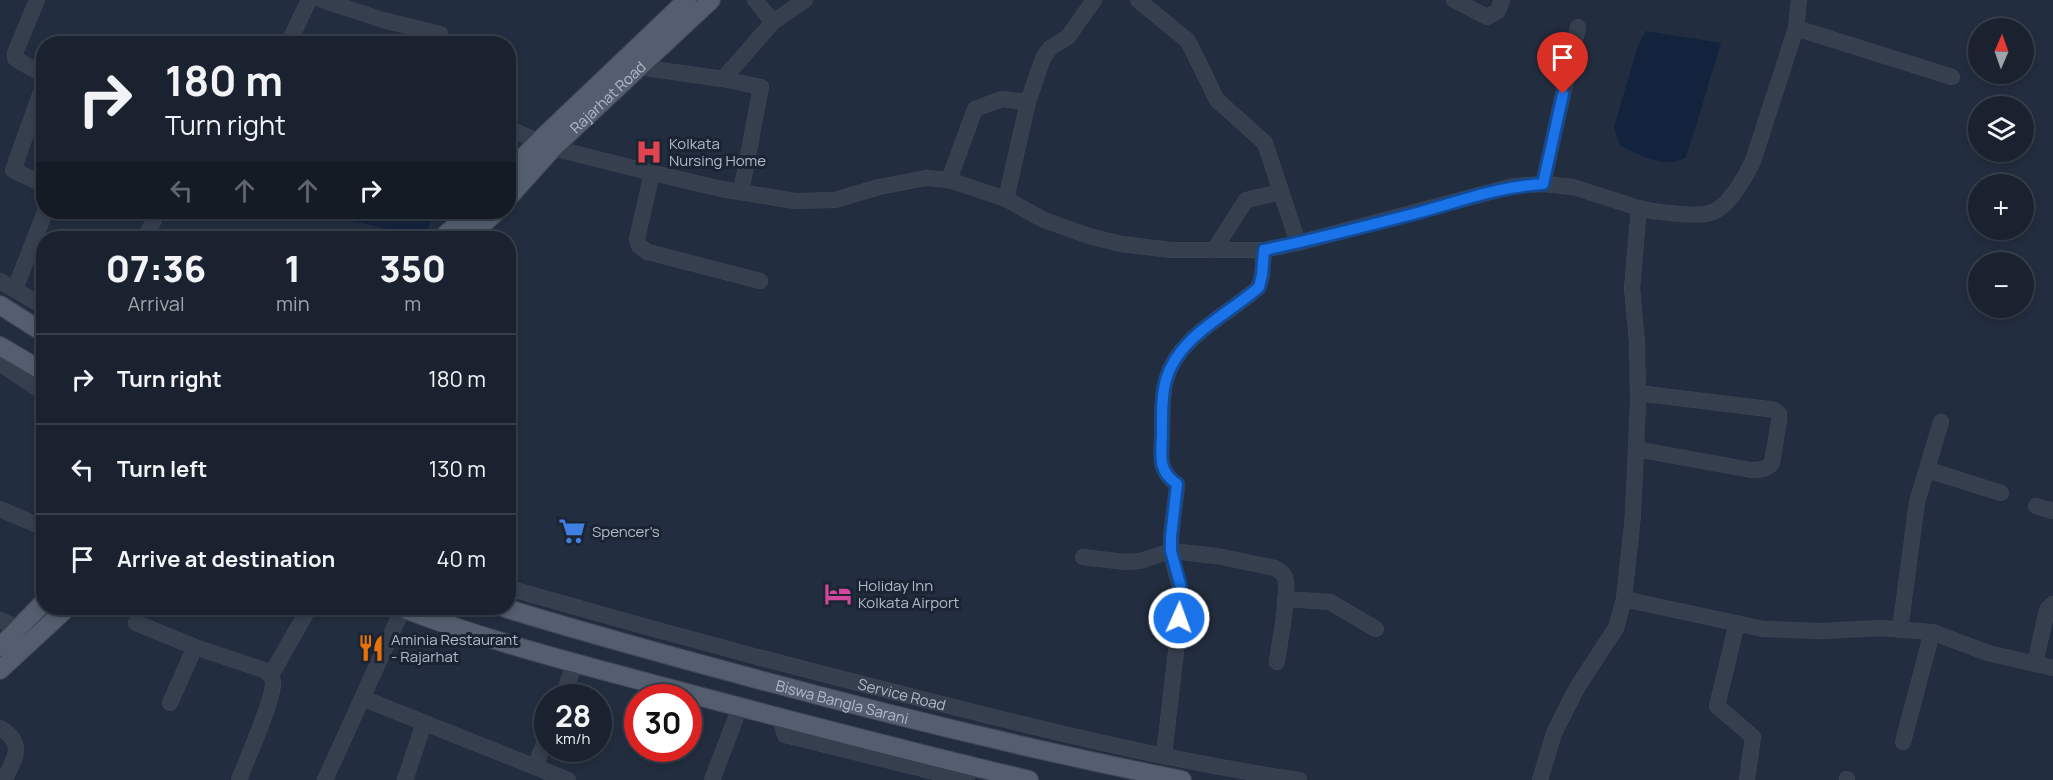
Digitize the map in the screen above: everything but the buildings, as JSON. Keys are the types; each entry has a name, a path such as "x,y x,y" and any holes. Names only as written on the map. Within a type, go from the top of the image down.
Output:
{"main road":[{"name":"Rajarhat Road","path":"516,187 546,144 687,0"},
{"name":"Rajarhat Road","path":"516,167 639,67 711,0"},
{"path":"450,231 463,219"},
{"path":"475,231 488,219"},
{"path":"0,304 36,328"},
{"path":"0,346 36,367"},
{"path":"0,647 36,611"},
{"name":"Biswa Bangla Sarani","path":"516,611 893,716 1105,765 1182,780"},
{"path":"0,670 59,615"},
{"name":"Biswa Bangla Sarani","path":"421,615 458,629 780,718 922,762 1029,780"}],"street":[{"path":"36,71 15,58 15,53 37,0"},
{"path":"292,36 309,0"},
{"path":"322,0 383,20 440,34 440,36"},
{"path":"755,0 773,22"},
{"path":"723,79 773,22 805,0"},
{"path":"1006,199 1028,102 1042,58 1050,48 1068,37 1094,0"},
{"path":"1138,0 1188,41 1217,100 1265,144 1298,243"},
{"path":"1454,0 1487,17 1498,11 1502,0"},
{"path":"516,131 546,144 652,173 795,201 835,200 879,187 926,178 949,180 1006,199 1044,220 1089,236 1121,244 1171,250 1264,250 1513,186 1543,184 1573,187 1639,208 1704,215 1715,212 1725,203 1746,176 1753,161 1797,28 1799,0"},
{"path":"1543,184 1578,27"},
{"path":"1797,28 1953,77"},
{"path":"639,67 761,87 741,192"},
{"path":"949,180 975,109 1002,99 1028,102"},
{"path":"36,106 13,170 36,181"},
{"path":"652,173 637,239 639,246 648,252 760,281"},
{"path":"1214,250 1246,200 1281,192"},
{"path":"1540,780 1554,733 1578,686 1616,627 1624,599 1633,515 1636,449 1637,342 1632,288 1639,208"},
{"path":"15,290 36,235"},
{"path":"1164,755 1182,599 1171,551 1177,484 1162,470 1161,444 1166,380 1178,354 1193,339 1259,287 1264,250"},
{"path":"0,281 36,302"},
{"path":"0,363 36,388"},
{"path":"1636,449 1761,470 1772,463 1779,421 1779,414 1774,410 1638,393"},
{"path":"1900,630 1917,502 1941,422"},
{"path":"1928,470 2001,493"},
{"path":"2036,506 2053,511"},
{"path":"0,509 36,522"},
{"path":"1083,557 1125,562 1140,561 1171,551 1217,556 1275,568 1286,579 1277,662"},
{"name":"Service Road","path":"516,590 893,693 1034,728 1299,780"},
{"path":"1285,599 1330,602 1376,629"},
{"path":"1624,599 1774,630 1821,631 1881,628 1932,633 1989,653 2053,668"},
{"path":"2035,664 2047,610 2053,604"},
{"path":"271,675 305,615"},
{"path":"325,780 400,615"},
{"path":"0,620 20,629"},
{"path":"136,623 195,647 264,670 271,675 273,681 271,697 239,780"},
{"path":"1737,623 1717,706 1753,737 1747,780"},
{"path":"1903,742 1932,633"},
{"path":"170,703 195,647"},
{"path":"567,684 575,663"},
{"path":"362,698 541,773 568,780"},
{"path":"712,780 740,707"},
{"path":"405,780 424,723"},
{"path":"0,728 9,733 15,741 16,758 4,780"},
{"path":"922,762 967,780"}],"water":[{"path":"1646,31 1721,43 1685,158 1676,161 1651,160 1620,146 1614,127 1638,45"},
{"path":"345,219 430,219 428,231 396,231"}],"place":[{"name":"Kolkata Nursing Home","path":"649,152"},
{"name":"Spencer's","path":"572,531"},
{"name":"Holiday Inn Kolkata Airport","path":"838,594"},
{"name":"Aminia Restaurant - Rajarhat","path":"371,648"}],"route":[{"path":"1179,618 1182,599 1171,551 1177,484 1162,470 1161,444 1166,380 1178,354 1193,339 1259,287 1264,250 1420,212 1513,186 1543,184 1563,94"}]}
